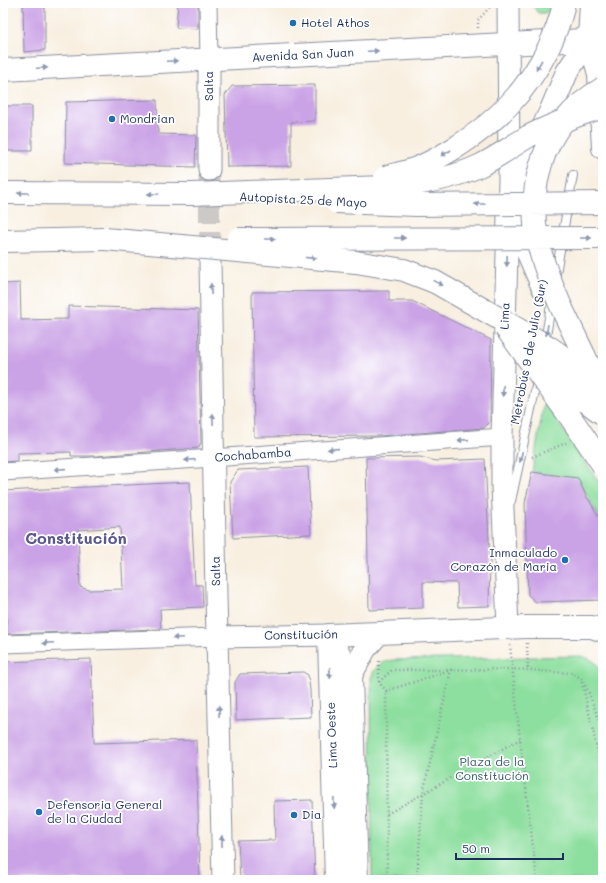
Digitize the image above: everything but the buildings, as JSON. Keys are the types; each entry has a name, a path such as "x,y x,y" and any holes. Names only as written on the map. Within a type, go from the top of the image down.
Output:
{"main road":[{"path":"591,3 599,74 603,148"},
{"path":"324,189 418,168 449,152 484,128 510,104 535,73 554,37 562,15 555,5"},
{"name":"Avenida San Juan","path":"3,70 509,45 596,39"},
{"path":"596,39 567,72 534,145 524,174 521,210 522,227 528,251 548,300 560,320 572,335 580,343 603,360"},
{"path":"603,88 578,106 550,141 544,153 535,184 533,207 535,230 543,263 603,396"},
{"path":"192,194 405,186 447,178 480,166 543,129 576,115 603,107"},
{"path":"509,180 534,145"},
{"name":"Autopista 25 de Mayo","path":"3,193 192,194 374,204 603,203"},
{"path":"3,241 105,239 603,238"},
{"path":"105,239 356,262 388,267 420,275 452,290 486,312 554,350 603,392"},
{"path":"486,312 505,327 580,397 603,414"},
{"path":"505,327 603,465"},
{"name":"Constitución","path":"329,634 517,628 592,627 601,630"},
{"path":"351,674 365,649 379,633"},
{"name":"Lima Oeste","path":"329,634 351,674 357,880"},
{"name":"Lima Oeste","path":"329,634 336,880"}],"street":[{"name":"Salta","path":"208,3 209,170"},
{"name":"Lima","path":"508,5 509,180 502,485 505,533 517,628"},
{"name":"Salta","path":"210,261 223,880"},
{"name":"Cochabamba","path":"3,472 502,437"},
{"name":"Constitución","path":"3,644 329,634"}],"lane":[{"name":"Metrobús 9 de Julio (Sur)","path":"505,533 547,329 573,176"}],"path":[{"path":"478,46 478,20 490,7 508,5 555,5"},
{"path":"527,459 563,444"},
{"path":"517,628 512,669 537,880"},
{"path":"517,628 528,670"},
{"path":"379,682 392,670 512,669 571,673 581,678 588,691 603,731"},
{"path":"417,880 422,793 452,670"},
{"path":"387,880 386,691 452,670"},
{"path":"581,678 603,775"},
{"path":"387,814 520,739"}],"green space":[{"path":"531,3 555,3 552,13 538,13"},
{"path":"544,402 603,488 603,524 578,479 532,472"},
{"name":"Plaza de la Constitución","path":"581,656 594,662 603,674 603,880 372,880 371,678 374,670 382,663 394,660"}],"tunnel":[{"path":"209,170 210,261"}],"place":[{"name":"Hotel Athos","path":"293,23"},
{"name":"Mondrian","path":"112,119"},
{"name":"Inmaculado Corazón de Maria","path":"565,560"},
{"name":"Defensoria General de la Ciudad","path":"39,812"},
{"name":"Dia","path":"294,815"}],"district":[{"name":"Constitución","path":"76,538"}]}
